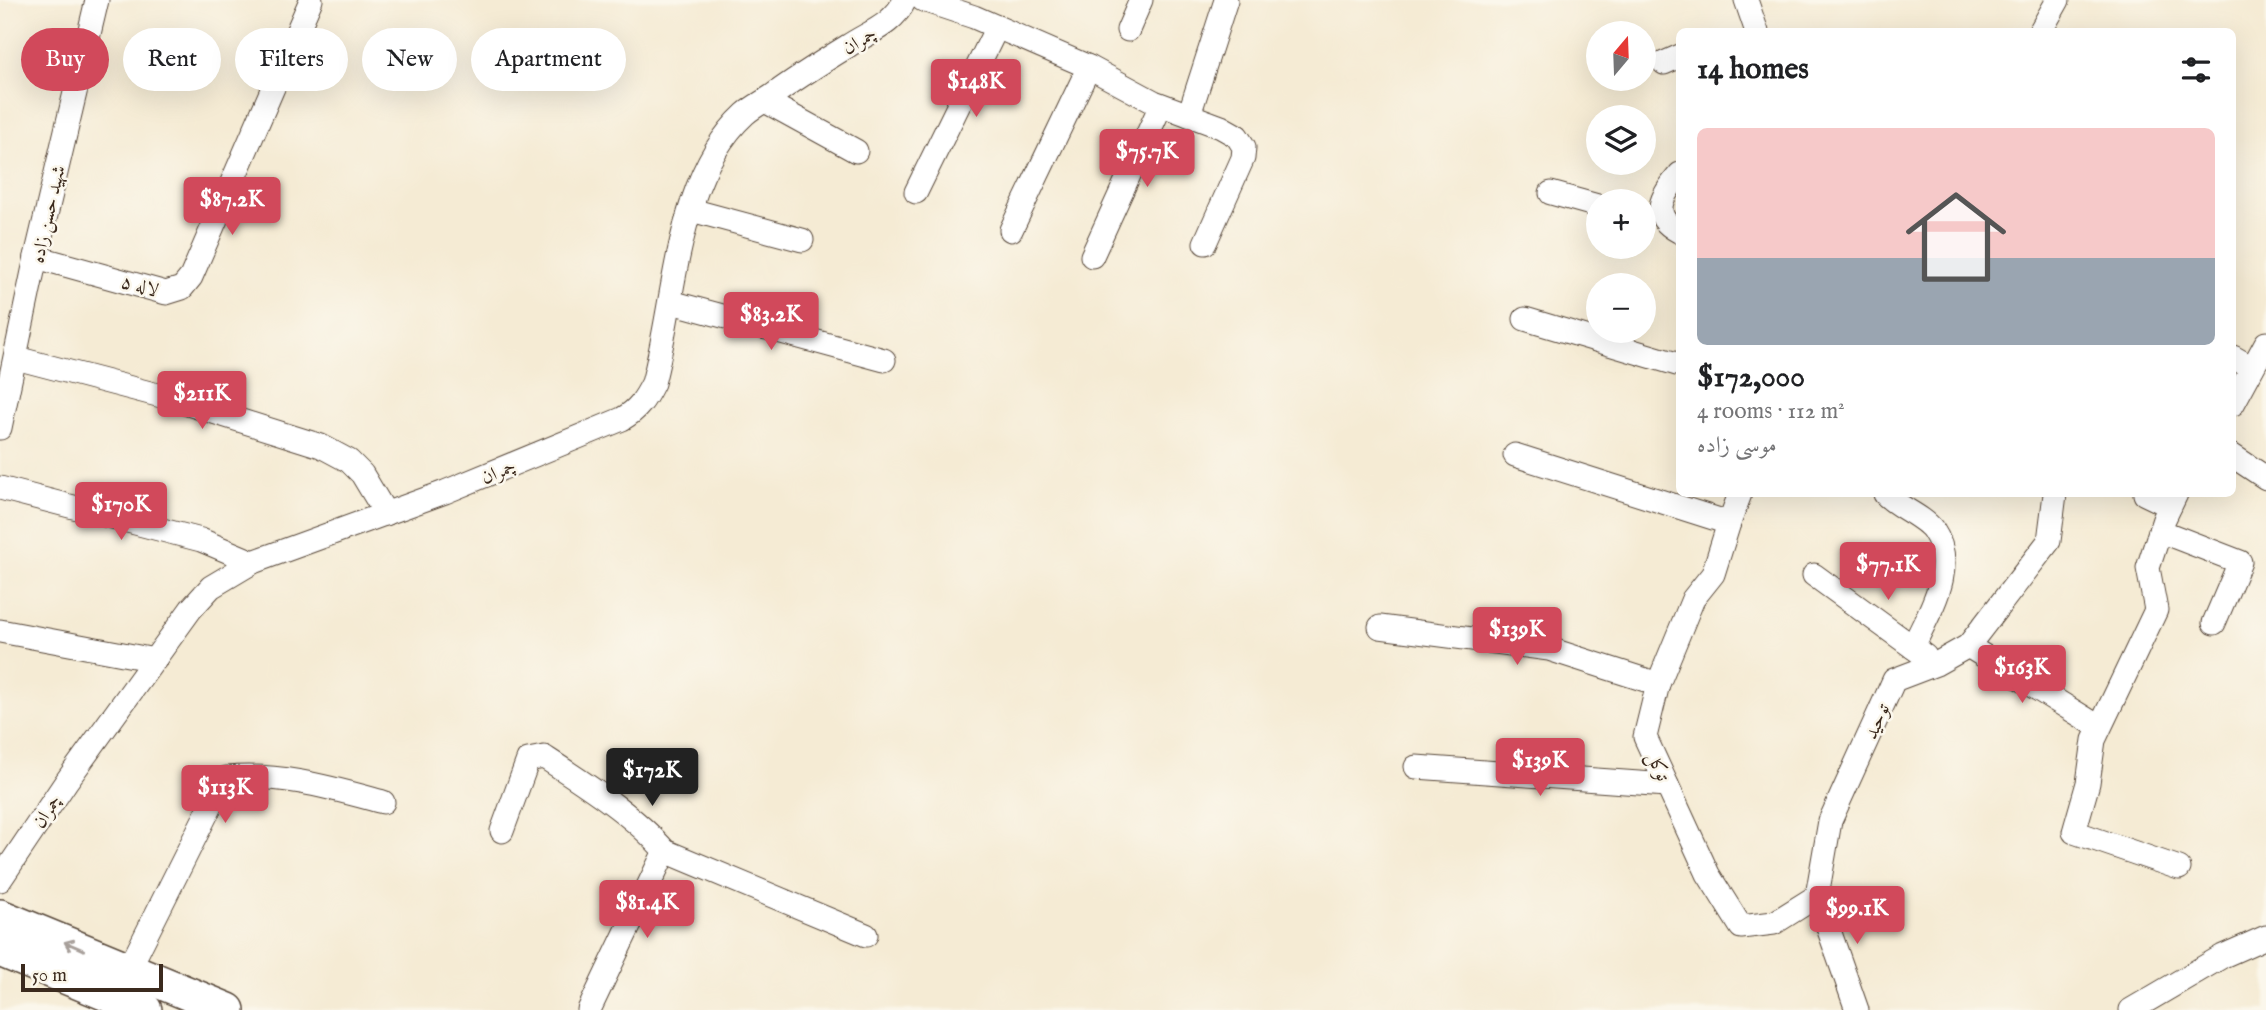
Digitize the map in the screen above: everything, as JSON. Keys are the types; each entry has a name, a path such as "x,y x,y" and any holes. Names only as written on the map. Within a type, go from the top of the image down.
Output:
{"highway":[{"path":"0,916 228,1010"},
{"path":"0,950 140,1009"}],"street":[{"name":"شهید حسن زاده","path":"0,428 36,257 97,0"},
{"name":"لاله ۵","path":"36,257 166,293 182,288 191,277 310,0"},
{"name":"چمران","path":"0,880 66,782 191,609 211,587 253,562 470,482 635,412 653,383 691,210 712,157 746,114 825,60 883,26 894,17 905,0"},
{"path":"923,0 974,16 1089,67 1161,104 1237,136 1244,148 1243,158 1205,243"},
{"path":"1129,30 1141,0"},
{"path":"1189,115 1226,0"},
{"path":"1746,0 1749,28"},
{"path":"2042,28 2059,0"},
{"path":"916,192 997,27"},
{"path":"1011,230 1089,67"},
{"path":"765,100 856,152"},
{"path":"1092,256 1161,104"},
{"path":"1676,180 1660,204 1661,217 1676,230"},
{"path":"1551,193 1586,203"},
{"path":"691,210 802,240"},
{"path":"1656,224 1676,230"},
{"path":"670,302 884,360"},
{"path":"1525,319 1676,364"},
{"path":"2236,392 2243,363 2266,344"},
{"path":"16,358 169,398 321,446 349,461 362,474 386,514"},
{"path":"1515,454 1729,523"},
{"path":"2236,458 2266,478"},
{"path":"0,488 201,540 253,562"},
{"name":"توکل","path":"1739,497 1713,574 1693,598 1658,684 1645,737 1708,874 1741,927 1774,923 1817,896"},
{"path":"1889,497 1932,528 1942,553 1942,585 1913,647"},
{"name":"توحید","path":"1857,1010 1817,896 1830,821 1894,680 1936,664 1968,646 2049,541 2055,497"},
{"path":"2173,500 2148,568 2156,610 2094,740 2088,783 2074,832 2179,867"},
{"path":"2160,530 2240,562 2214,622"},
{"path":"1814,575 1936,664"},
{"path":"1380,628 1549,649 1658,684"},
{"path":"0,631 155,660"},
{"path":"1968,646 2099,727"},
{"path":"502,831 528,760 544,757 581,781 652,835 665,851 866,935"},
{"path":"1416,767 1667,785"},
{"path":"129,969 227,778 255,775 305,781 383,802"},
{"path":"589,1010 665,851"},
{"path":"2131,1010 2223,956 2266,937"}]}
